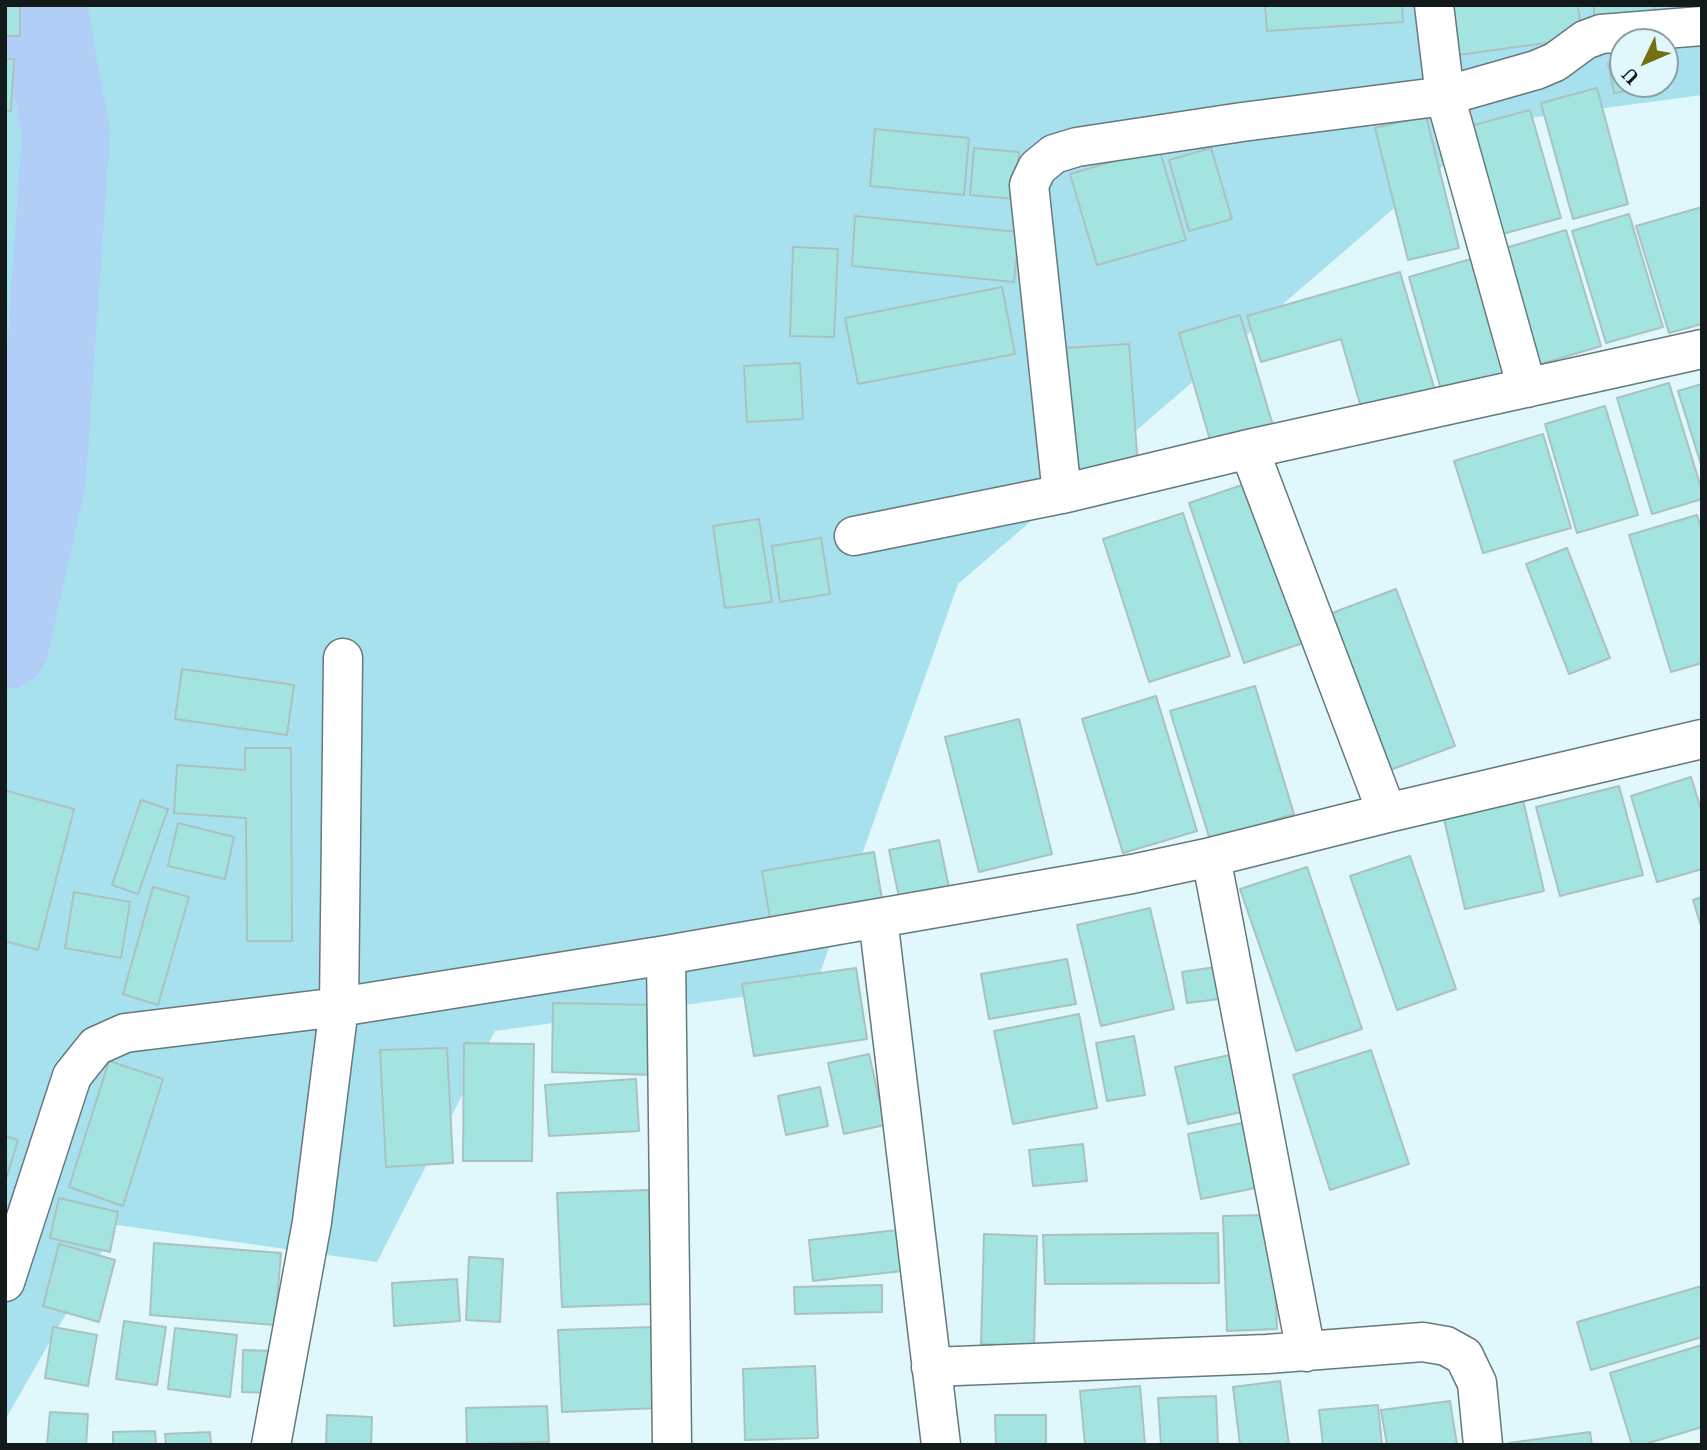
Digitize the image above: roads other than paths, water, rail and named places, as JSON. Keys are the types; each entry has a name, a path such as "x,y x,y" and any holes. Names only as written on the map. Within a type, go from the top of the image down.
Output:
{"street":[{"path":"1434,5 1445,96 1527,388"},
{"path":"1062,495 1029,185 1037,168 1054,154 1077,146 1445,96 1536,70 1555,62 1585,40 1601,34 1702,26"},
{"path":"854,536 1062,495 1249,449 1702,349"},
{"path":"1249,449 1387,813"},
{"path":"271,1445 312,1222 339,1007 344,658"},
{"path":"5,1282 72,1076 96,1046 125,1034 339,1007 666,955 1132,874 1702,739"},
{"path":"1211,857 1306,1352"},
{"path":"878,918 941,1445"},
{"path":"666,955 672,1445"},
{"path":"931,1367 1306,1352 1423,1342 1446,1346 1464,1356 1477,1383 1483,1445"}],"waterway":[{"path":"5,645 42,479 66,134 43,5"}]}
